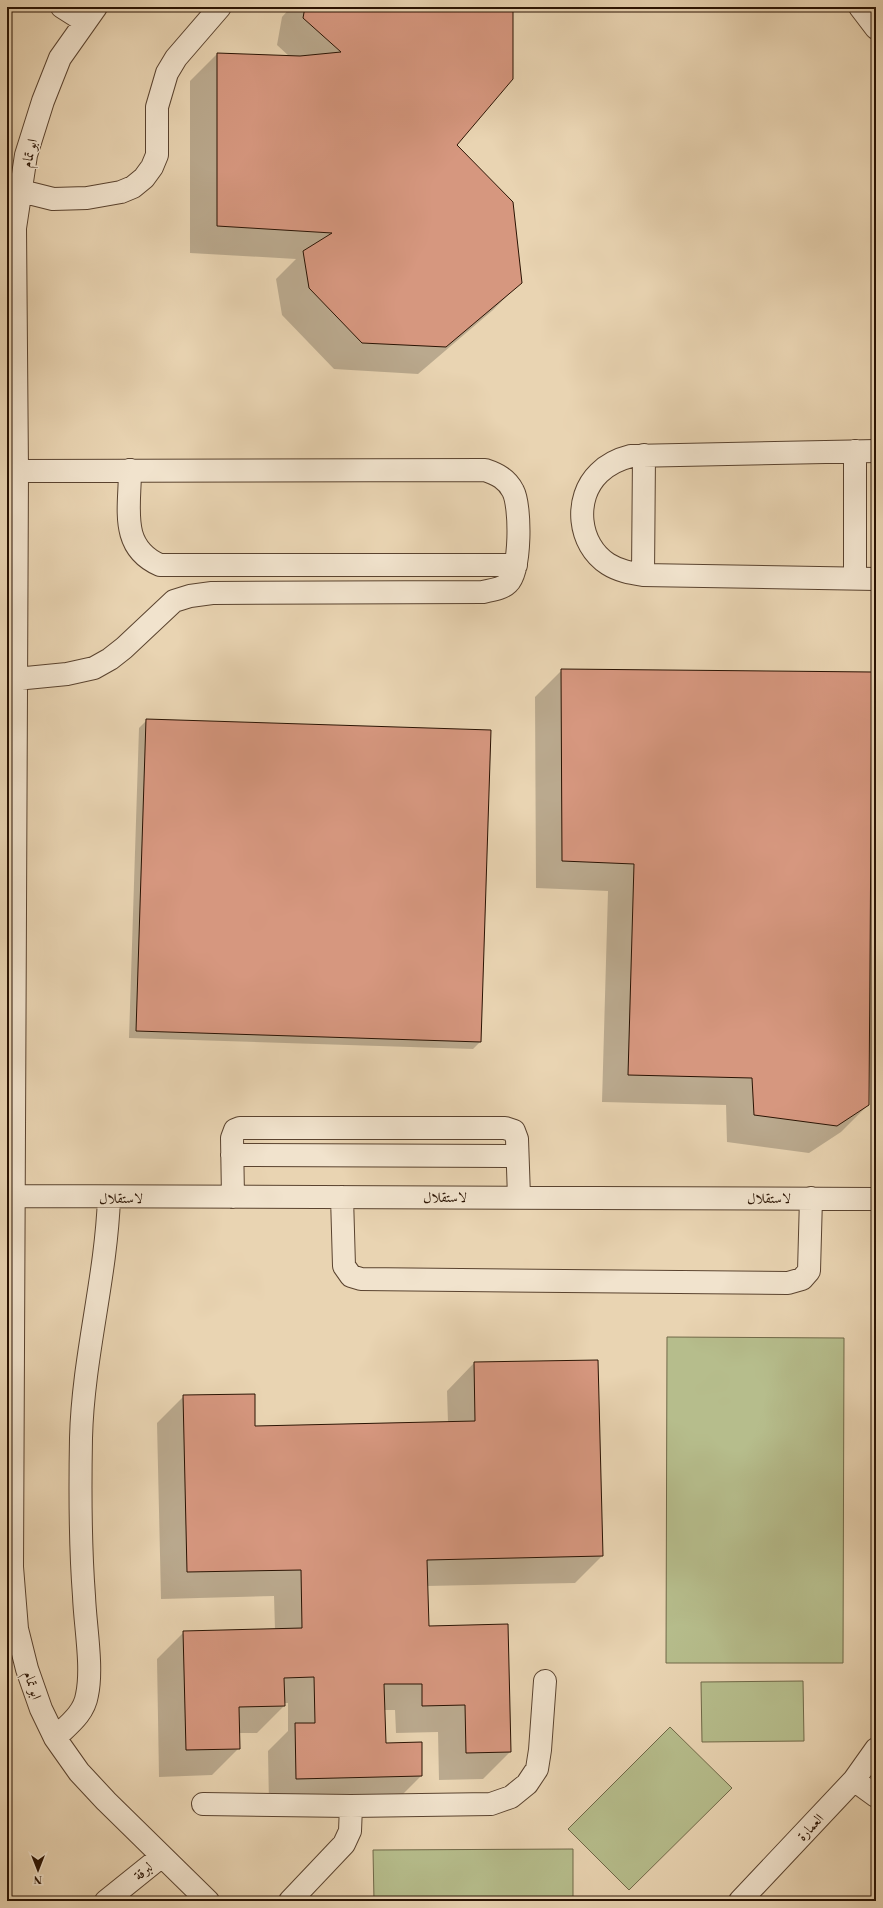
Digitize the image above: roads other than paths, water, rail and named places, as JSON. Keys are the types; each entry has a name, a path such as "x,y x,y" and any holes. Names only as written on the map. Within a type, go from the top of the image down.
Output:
{"street":[{"path":"62,7 90,14"},
{"path":"21,190 53,200 87,198 121,192 144,178 152,167 157,155 157,106 167,73 176,58 220,7"},
{"path":"860,7 876,28"},
{"name":"ابو تمام","path":"90,14 60,58 43,101 26,155 15,228 17,471 16,679 12,788 14,1196 12,1560 16,1621 27,1669 41,1709 55,1738 88,1782 208,1901"},
{"path":"866,451 865,578 644,575 619,570 608,564 590,545 585,534 582,521 582,509 585,496 598,474 619,459 644,455 866,451"},
{"path":"644,455 644,575"},
{"path":"130,470 130,526 134,542 138,550 150,561 160,565 516,565"},
{"path":"16,679 67,674 94,668 110,659 124,648 174,601 190,596 212,593 483,592 504,587 510,582 518,556 517,502 513,491 506,481 497,474 485,470 17,471"},
{"path":"172,566 174,601"},
{"path":"233,1198 233,1133 235,1130 240,1128 505,1128 514,1131 516,1134 519,1198"},
{"name":"لاستقلال","path":"14,1196 109,1198 876,1199"},
{"path":"55,1738 75,1719 84,1707 87,1694 88,1670 81,1518 81,1437 88,1350 107,1234 109,1198"},
{"path":"342,1198 344,1266 351,1276 361,1278 788,1283 802,1280 809,1271 811,1198"},
{"path":"203,1804 351,1806 491,1804 511,1797 527,1784 537,1769 540,1750 544,1681"},
{"name":"العمارة","path":"740,1901 854,1780 876,1749"},
{"path":"854,1780 876,1796"},
{"path":"290,1901 344,1844 350,1831 351,1806"},
{"name":"لبرقة","path":"106,1901 162,1856"}]}
